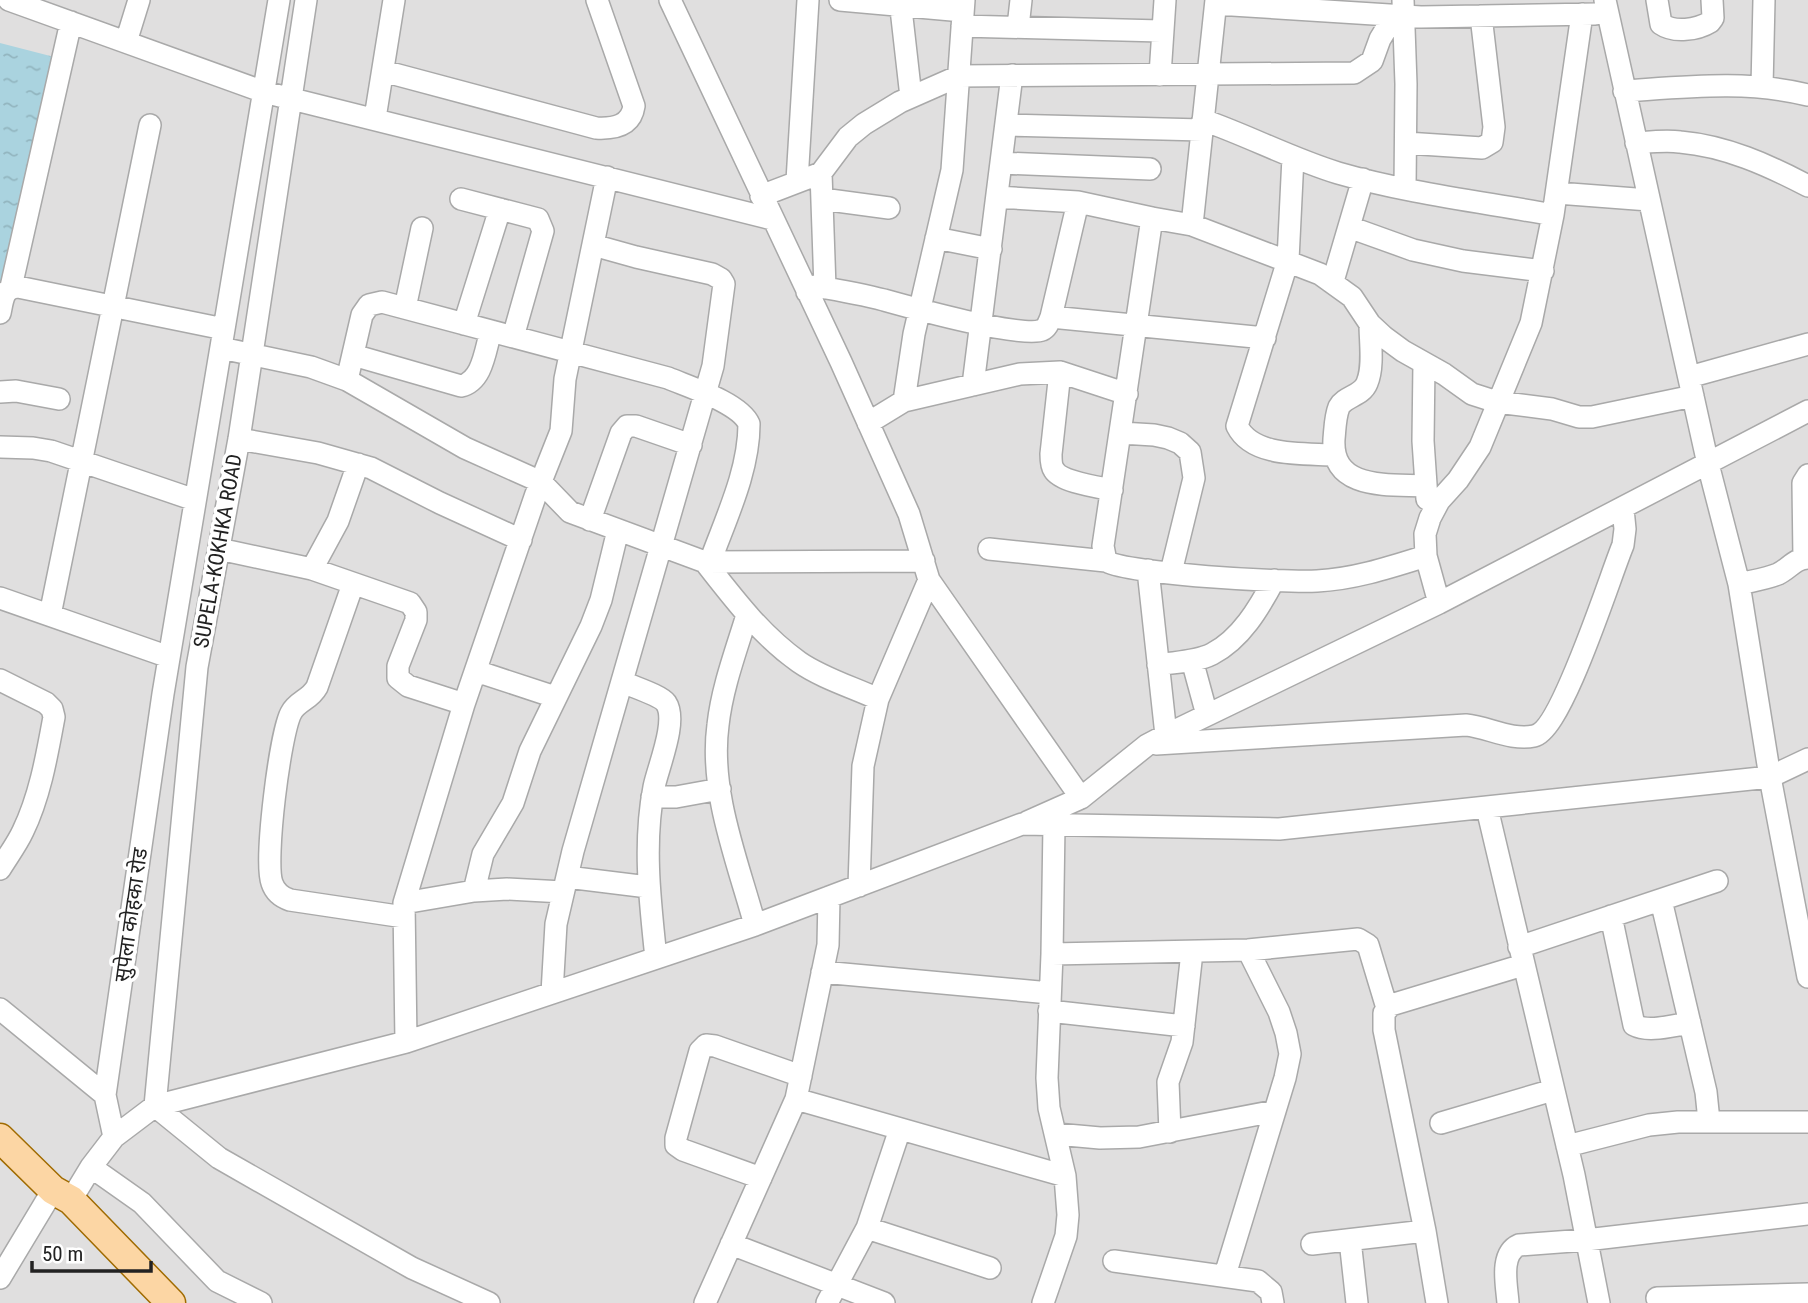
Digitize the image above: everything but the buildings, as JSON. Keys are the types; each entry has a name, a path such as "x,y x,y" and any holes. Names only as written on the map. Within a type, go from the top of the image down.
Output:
{"main road":[{"path":"0,1138 62,1195 170,1303"}],"street":[{"path":"9,0 264,92 772,219"},
{"path":"126,42 139,0"},
{"name":"SUPELA-KOKHKA ROAD","path":"163,694 279,0"},
{"name":"SUPELA-KOKHKA ROAD","path":"155,1106 197,667 239,439 306,0"},
{"path":"376,118 394,0"},
{"path":"383,71 596,128 616,127 629,119 634,106 597,0"},
{"path":"670,0 772,219 816,290 868,423 909,514 926,570 1081,798"},
{"path":"797,180 807,0"},
{"path":"840,0 900,3 963,12 1018,27 1161,31"},
{"path":"1018,27 1021,0"},
{"path":"1160,75 1165,0"},
{"path":"1657,0 1661,24 1672,29 1706,25 1713,18 1712,0"},
{"path":"1762,87 1764,0"},
{"path":"1192,225 1216,2 1482,16 1519,7 1582,14 1606,7 1708,464 1739,584 1770,776 1808,977"},
{"path":"900,3 911,97"},
{"path":"761,196 821,173 848,137 864,124 911,97 959,76 1354,73 1372,61 1380,39 1400,10"},
{"path":"1400,10 1406,84 1405,188"},
{"path":"904,401 919,311 952,170 963,12"},
{"path":"1439,603 1426,556 1425,534 1439,501 1458,480 1480,447 1531,323 1557,193 1582,14"},
{"path":"1406,143 1482,148 1492,142 1494,127 1482,16"},
{"path":"0,313 5,293 11,287 71,22"},
{"path":"972,385 1012,75"},
{"path":"1624,91 1727,85 1762,87 1808,95"},
{"path":"50,615 150,125"},
{"path":"1006,125 1203,125 1243,134 1317,167 1405,188 1553,215"},
{"path":"1636,143 1677,141 1707,146 1769,165 1808,186"},
{"path":"1293,157 1288,260 1237,426 1241,435 1250,442 1267,448 1335,455"},
{"path":"1002,163 1150,169"},
{"path":"816,290 822,199 821,173"},
{"path":"406,1042 404,910 464,704 561,431 565,379 607,177"},
{"path":"1333,281 1363,178"},
{"path":"1557,193 1649,200"},
{"path":"998,197 1078,202 1192,225 1288,260 1333,281 1352,297 1370,324 1403,351 1444,374 1472,394 1497,402 1552,409 1579,417 1592,417 1691,387 1808,344"},
{"path":"461,199 538,219 543,227 513,337"},
{"path":"822,199 889,208"},
{"path":"816,290 883,300 919,311 979,323 1032,332 1045,329 1051,317 1078,202"},
{"path":"464,324 500,209"},
{"path":"1106,561 1103,546 1152,218"},
{"path":"1349,227 1413,250 1463,261 1543,271"},
{"path":"405,308 422,228"},
{"path":"936,238 991,249"},
{"path":"552,993 556,924 565,884 660,546 707,394 724,284 712,274 649,261 593,245"},
{"path":"11,287 28,288 114,307 223,339 251,355 311,368 347,380 465,447 541,482 570,512 708,562 926,570"},
{"path":"347,380 362,315 369,305 382,302 668,377 707,394 741,413 749,424 747,447 738,484 708,562"},
{"path":"1051,317 1265,338"},
{"path":"1370,324 1368,381 1360,393 1343,402 1339,408 1335,455 1349,477 1364,481 1425,486"},
{"path":"353,355 461,386 469,384 477,376 491,331"},
{"path":"1424,363 1423,441 1430,518"},
{"path":"868,423 904,401 1020,374 1060,372 1127,394"},
{"path":"1060,372 1052,466 1055,472 1071,480 1112,490"},
{"path":"0,392 16,391 60,399"},
{"path":"0,1279 62,1195 91,1167 114,1137 155,1106 406,1042 755,925 1022,824 1081,798 1157,740 1439,603 1808,411"},
{"path":"590,520 621,433 627,426 636,426 691,445"},
{"path":"1121,433 1168,438 1180,443 1189,452 1194,478 1171,572"},
{"path":"239,439 318,453 358,464 521,540"},
{"path":"0,447 33,448 82,461 195,500"},
{"path":"312,569 338,521 358,464"},
{"path":"1739,584 1773,576 1793,561 1806,558 1803,483 1808,475"},
{"path":"1157,740 1466,725 1508,735 1535,736 1544,732 1571,681 1623,545 1623,509"},
{"path":"474,891 483,853 513,803 530,751 596,613 618,530"},
{"path":"989,548 1106,561 1122,568 1317,581 1362,575 1426,556"},
{"path":"219,549 312,569 410,603 416,620 396,673 402,683 464,704"},
{"path":"708,562 747,615 772,641 801,663 878,699"},
{"path":"859,886 863,766 878,699 926,570"},
{"path":"1148,570 1158,665 1157,740"},
{"path":"1158,665 1212,654 1255,617 1274,580"},
{"path":"353,584 317,687 309,699 297,705 290,716 278,768 269,870 276,891 290,900 404,910 474,891 565,884 648,887"},
{"path":"0,597 169,657"},
{"path":"747,615 717,726 717,761 723,807 755,925"},
{"path":"1192,660 1207,715"},
{"path":"476,671 555,697"},
{"path":"0,680 46,703 52,709 54,718 31,813 0,869"},
{"path":"623,682 660,698 666,703 669,712 667,739 649,818 648,887 656,958"},
{"name":"सुपेला कोहका रोड","path":"114,1137 105,1095 163,694"},
{"path":"1022,824 1279,830 1770,776 1808,759"},
{"path":"652,797 676,797 720,789"},
{"path":"1487,807 1567,1146 1599,1303"},
{"path":"1043,1303 1066,1236 1068,1215 1065,1176 1049,1108 1046,1079 1054,825"},
{"path":"1387,1008 1521,956 1611,916 1717,881"},
{"path":"705,1303 796,1099 828,945 829,897"},
{"path":"1661,900 1706,1091 1709,1121"},
{"path":"1611,916 1634,1026 1649,1029 1690,1023"},
{"path":"1052,954 1248,950 1353,938 1364,941 1373,956 1387,1008 1383,1020 1384,1030 1437,1303"},
{"path":"1225,1275 1290,1054 1279,1012 1248,950"},
{"path":"1170,1132 1168,1082 1182,1042 1192,952"},
{"path":"822,972 1050,1002 1184,1026"},
{"path":"0,1009 105,1095"},
{"path":"761,1178 683,1150 677,1145 676,1138 699,1051 705,1045 715,1045 801,1076"},
{"path":"1441,1123 1553,1090"},
{"path":"796,1099 1065,1176"},
{"path":"155,1106 219,1158 412,1268 489,1303"},
{"path":"1056,1134 1100,1138 1139,1137 1275,1111"},
{"path":"1567,1146 1649,1125 1709,1121 1808,1122"},
{"path":"832,1294 867,1228 900,1129"},
{"path":"91,1167 142,1203 216,1281 261,1303"},
{"path":"1508,1303 1506,1263 1507,1256 1514,1247 1808,1214"},
{"path":"867,1228 990,1268"},
{"path":"1312,1244 1425,1231"},
{"path":"1350,1240 1357,1303"},
{"path":"731,1244 832,1294 884,1303"},
{"path":"1114,1261 1258,1281 1271,1292 1273,1303"},
{"path":"1657,1298 1808,1294"}],"shaded area":[{"path":"0,0 1808,0 1808,1303 0,1303"}],"water":[{"path":"0,43 62,59 0,291"}]}
